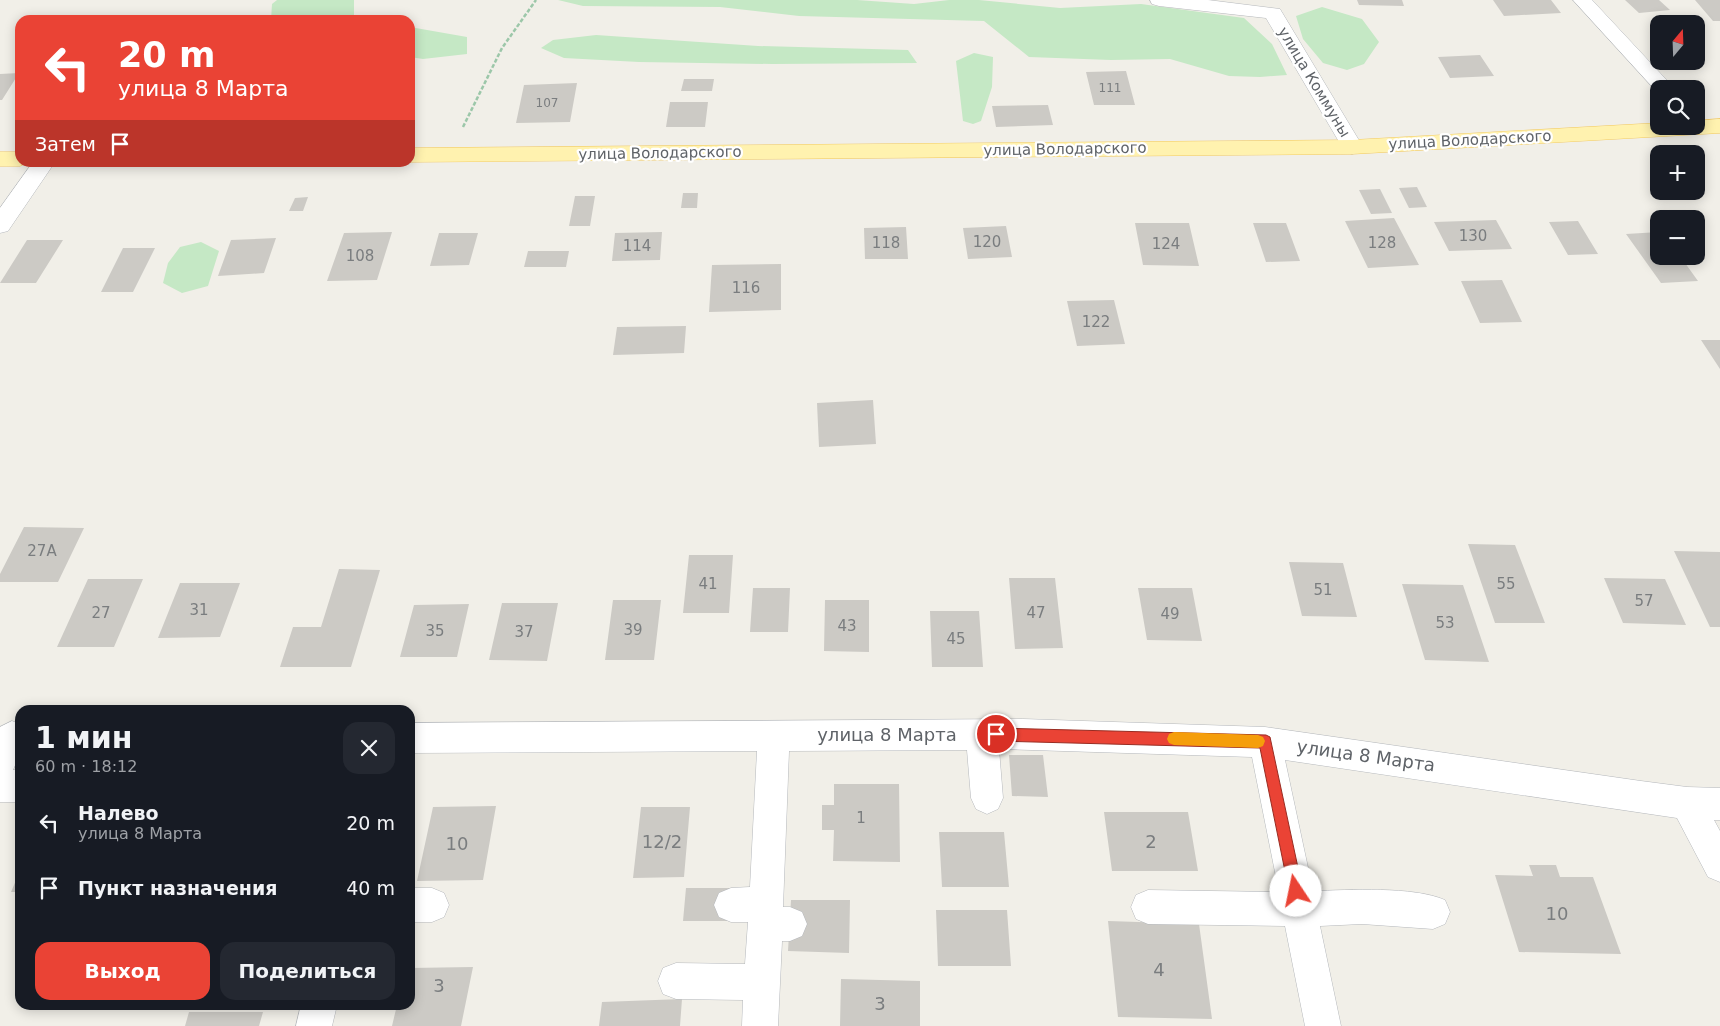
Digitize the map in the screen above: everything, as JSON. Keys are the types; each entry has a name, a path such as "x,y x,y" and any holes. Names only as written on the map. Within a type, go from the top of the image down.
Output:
{"main road":[{"name":"улица Володарского","path":"415,155 1352,147 1706,125"},
{"path":"0,159 15,159"}],"street":[{"name":"улица Коммуны","path":"1160,0 1274,13 1352,147"},
{"path":"1582,0 1657,80"},
{"path":"0,225 41,167"},
{"path":"982,734 987,798"},
{"name":"улица 8 Марта","path":"415,738 982,734 1024,744 1266,742 1687,803 1720,804"},
{"path":"760,1026 762,982 774,917 774,735"},
{"path":"1266,742 1323,1026"},
{"path":"0,786 15,786"},
{"path":"1687,803 1720,865"},
{"path":"731,905 774,917"},
{"path":"1148,908 1300,909 1362,907 1433,912"},
{"path":"676,981 762,982"},
{"path":"314,1026 318,1010"}],"path":[{"path":"459,133 502,48 536,0"}],"green space":[{"path":"277,0 354,0 354,15 271,15 272,4"},
{"path":"558,0 857,0 914,4 949,0 979,0 1060,8 1141,4 1244,18 1272,44 1287,75 1260,77 1229,76 1170,59 1111,60 1029,57 984,21 799,16 720,7 583,6"},
{"path":"1322,7 1362,19 1379,42 1364,64 1347,70 1323,63 1303,39 1296,16"},
{"path":"415,28 467,37 467,54 423,59 415,58"},
{"path":"596,35 758,46 908,50 917,63 772,64 639,62 564,58 541,48 553,40"},
{"path":"974,53 993,57 992,87 981,121 973,124 963,121 956,61"},
{"path":"201,242 219,251 208,286 182,293 163,283 168,263 180,247"}],"building":[{"path":"1357,0 1402,0 1404,6 1359,5"},
{"path":"1493,0 1551,0 1561,13 1504,16"},
{"path":"1625,0 1659,0 1670,10 1639,13"},
{"path":"1695,0 1720,0 1720,21 1713,21"},
{"path":"1480,55 1494,76 1450,78 1438,57"},
{"path":"1126,71 1135,105 1094,105 1086,72"},
{"path":"15,73 15,79 2,100 0,100 0,74"},
{"path":"684,79 714,79 712,91 681,91"},
{"path":"577,83 570,122 516,123 524,85"},
{"path":"670,102 708,102 705,127 666,127"},
{"path":"1048,105 1053,125 996,127 992,106"},
{"path":"1417,187 1427,207 1409,208 1399,188"},
{"path":"1380,189 1392,213 1371,214 1359,190"},
{"path":"683,193 698,193 697,208 681,208"},
{"path":"575,196 595,196 590,226 569,226"},
{"path":"308,197 303,211 289,211 295,198"},
{"path":"1394,218 1419,265 1368,268 1345,221"},
{"path":"1496,220 1512,249 1449,251 1434,222"},
{"path":"1578,221 1598,254 1568,255 1549,222"},
{"path":"1135,223 1189,223 1199,266 1143,265"},
{"path":"1253,223 1286,223 1300,261 1266,262"},
{"path":"1006,226 1012,257 968,259 963,228"},
{"path":"906,227 908,259 865,259 864,228"},
{"path":"392,232 377,280 327,281 344,233"},
{"path":"662,232 660,260 612,261 615,233"},
{"path":"439,233 478,233 469,265 430,266"},
{"path":"1650,233 1650,265 1686,265 1698,281 1661,283 1626,234"},
{"path":"276,238 264,273 218,276 231,240"},
{"path":"27,240 63,240 36,283 0,283"},
{"path":"123,248 155,248 133,292 101,292"},
{"path":"528,251 569,251 566,267 524,267"},
{"path":"781,264 781,310 709,312 712,265"},
{"path":"1502,280 1522,322 1480,323 1461,281"},
{"path":"1114,300 1125,344 1077,346 1067,301"},
{"path":"686,326 684,353 613,355 617,327"},
{"path":"1701,340 1720,340 1720,369"},
{"path":"873,400 876,444 819,447 817,403"},
{"path":"24,527 84,528 58,582 0,582 0,574"},
{"path":"1468,544 1515,545 1545,623 1495,623"},
{"path":"1674,551 1720,552 1720,627 1710,627"},
{"path":"689,555 733,555 729,613 683,613"},
{"path":"1289,562 1343,563 1357,617 1302,616"},
{"path":"339,569 380,570 351,667 280,667 293,627 321,627"},
{"path":"1009,578 1055,578 1063,648 1015,649"},
{"path":"1604,578 1665,579 1686,625 1623,623"},
{"path":"88,579 143,579 114,647 57,647"},
{"path":"180,583 240,583 220,637 158,638"},
{"path":"1402,584 1463,585 1489,662 1425,660"},
{"path":"753,588 790,588 788,632 750,632"},
{"path":"1138,588 1192,588 1202,641 1147,640"},
{"path":"613,600 661,600 654,660 605,660"},
{"path":"825,600 869,600 869,652 824,651"},
{"path":"502,603 558,603 547,661 489,660"},
{"path":"469,604 457,657 400,657 414,605"},
{"path":"930,611 979,611 983,667 932,667"},
{"path":"1009,755 1043,755 1048,797 1012,796"},
{"path":"834,784 899,784 900,862 833,861 834,830 822,830 822,805 834,805"},
{"path":"496,806 483,880 417,881 433,807"},
{"path":"641,807 690,807 684,877 633,878"},
{"path":"1104,812 1188,812 1198,871 1112,871"},
{"path":"939,832 1004,832 1009,887 942,887"},
{"path":"1529,865 1556,865 1560,877 1593,877 1621,954 1519,952 1495,875 1533,876"},
{"path":"15,883 15,892 11,892"},
{"path":"686,888 732,888 730,921 683,921"},
{"path":"791,900 850,900 849,953 788,951"},
{"path":"936,910 1007,910 1011,966 938,966"},
{"path":"1108,921 1199,924 1212,1019 1118,1017"},
{"path":"473,967 461,1026 392,1026 396,1010 415,1010 415,968"},
{"path":"841,979 920,981 920,1026 840,1026"},
{"path":"682,999 680,1026 599,1026 602,1002"},
{"path":"189,1012 263,1012 259,1026 185,1026"}],"slow traffic":[{"path":"1174,739 1258,741"}],"route":[{"path":"996,734 1266,742 1296,891"}]}
